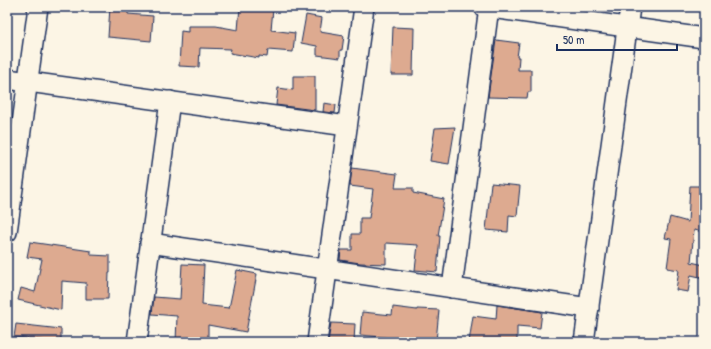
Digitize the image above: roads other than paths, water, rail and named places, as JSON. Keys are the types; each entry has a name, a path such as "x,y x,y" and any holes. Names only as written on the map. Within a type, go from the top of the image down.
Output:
{"street":[{"path":"7,232 38,7"},
{"path":"317,342 364,7"},
{"path":"452,288 487,7 704,38"},
{"path":"584,342 630,7"},
{"path":"7,79 347,126"},
{"path":"137,342 170,101"},
{"path":"150,243 588,308"}]}
